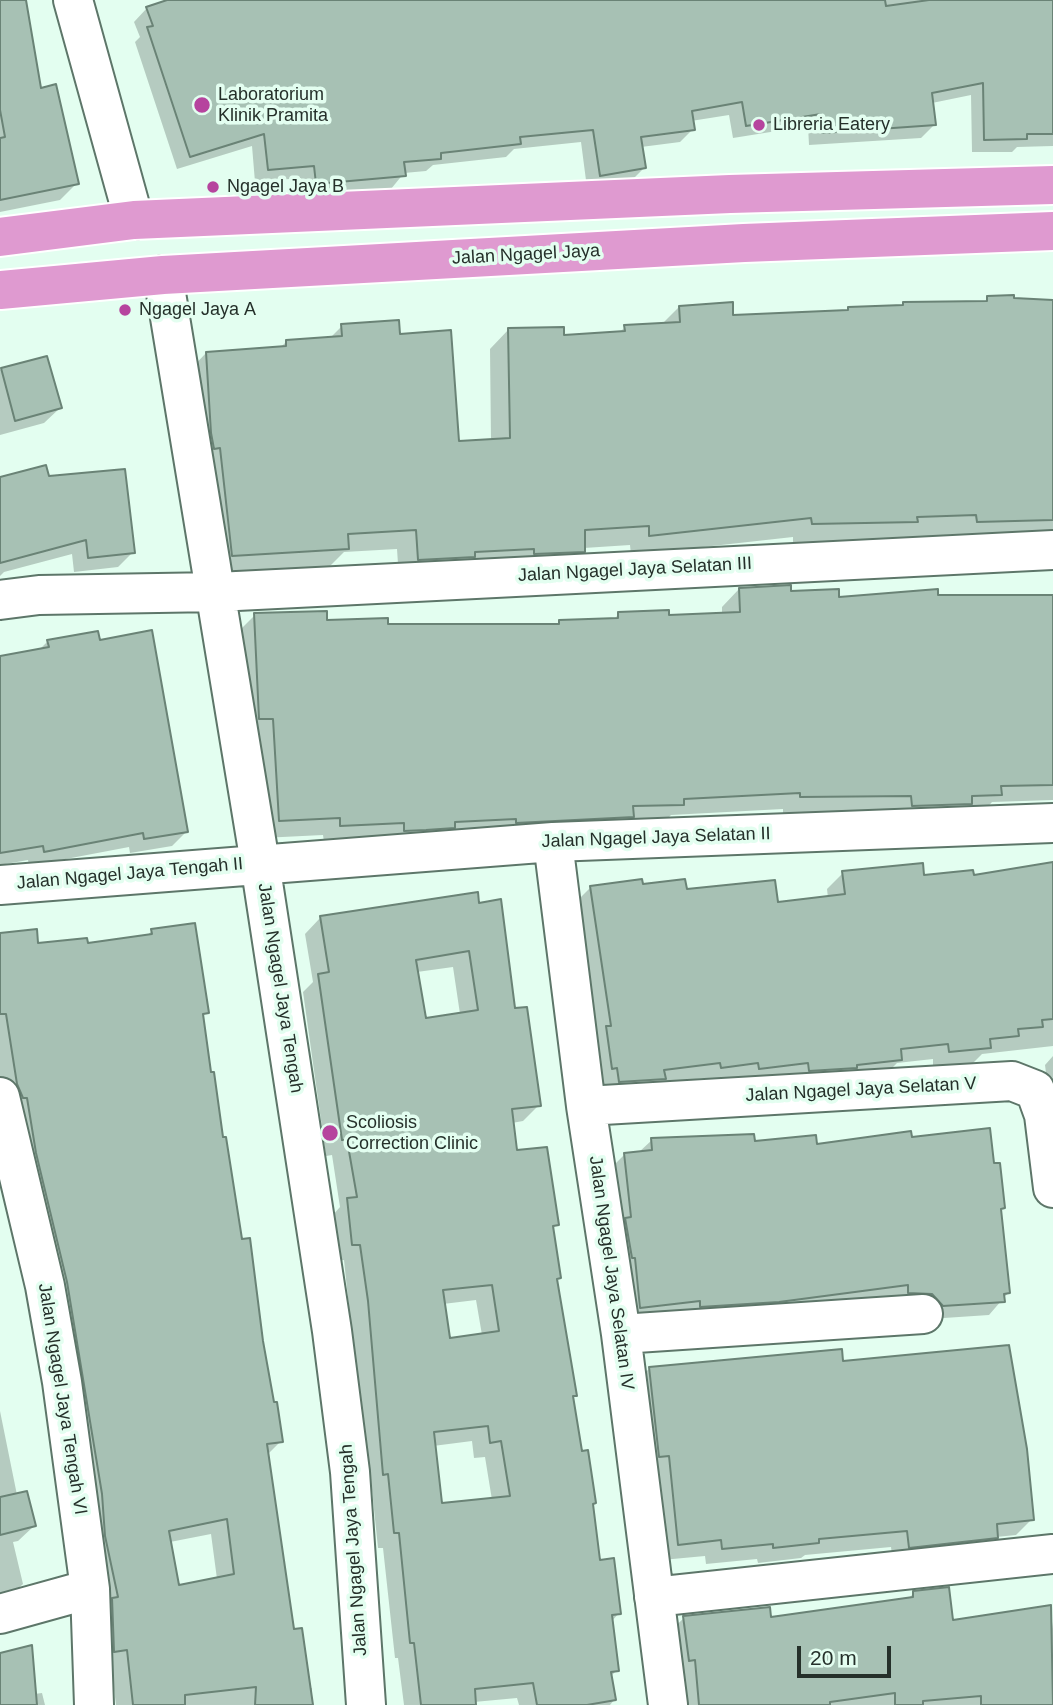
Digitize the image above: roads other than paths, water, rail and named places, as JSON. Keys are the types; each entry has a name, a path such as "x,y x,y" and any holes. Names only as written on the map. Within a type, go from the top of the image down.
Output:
{"main road":[{"path":"0,237 134,220 730,194 1053,185"},
{"name":"Jalan Ngagel Jaya","path":"0,290 163,275 744,243 1053,231"}],"street":[{"path":"73,0 134,220"},
{"name":"Jalan Ngagel Jaya Tengah","path":"163,275 260,863 349,1460 366,1705"},
{"name":"Jalan Ngagel Jaya Selatan III","path":"0,600 39,595 217,592 1053,550"},
{"name":"Jalan Ngagel Jaya Selatan II","path":"260,863 553,842 1053,822"},
{"name":"Jalan Ngagel Jaya Selatan IV","path":"553,842 586,1106 621,1334 667,1705"},
{"name":"Jalan Ngagel Jaya Tengah II","path":"0,885 260,863"},
{"name":"Jalan Ngagel Jaya Selatan V","path":"586,1106 1012,1081 1035,1090 1044,1115 1053,1188"},
{"name":"Jalan Ngagel Jaya Tengah VI","path":"1,1106 45,1286 62,1382 90,1588 94,1705"},
{"path":"621,1334 923,1314"},
{"path":"654,1597 1053,1554"},
{"path":"0,1614 90,1588"}],"place":[{"name":"Laboratorium Klinik Pramita","path":"202,105"},
{"name":"Libreria Eatery","path":"759,125"},
{"name":"Ngagel Jaya B","path":"213,187"},
{"name":"Ngagel Jaya A","path":"125,310"},
{"name":"Scoliosis Correction Clinic","path":"330,1133"}]}
